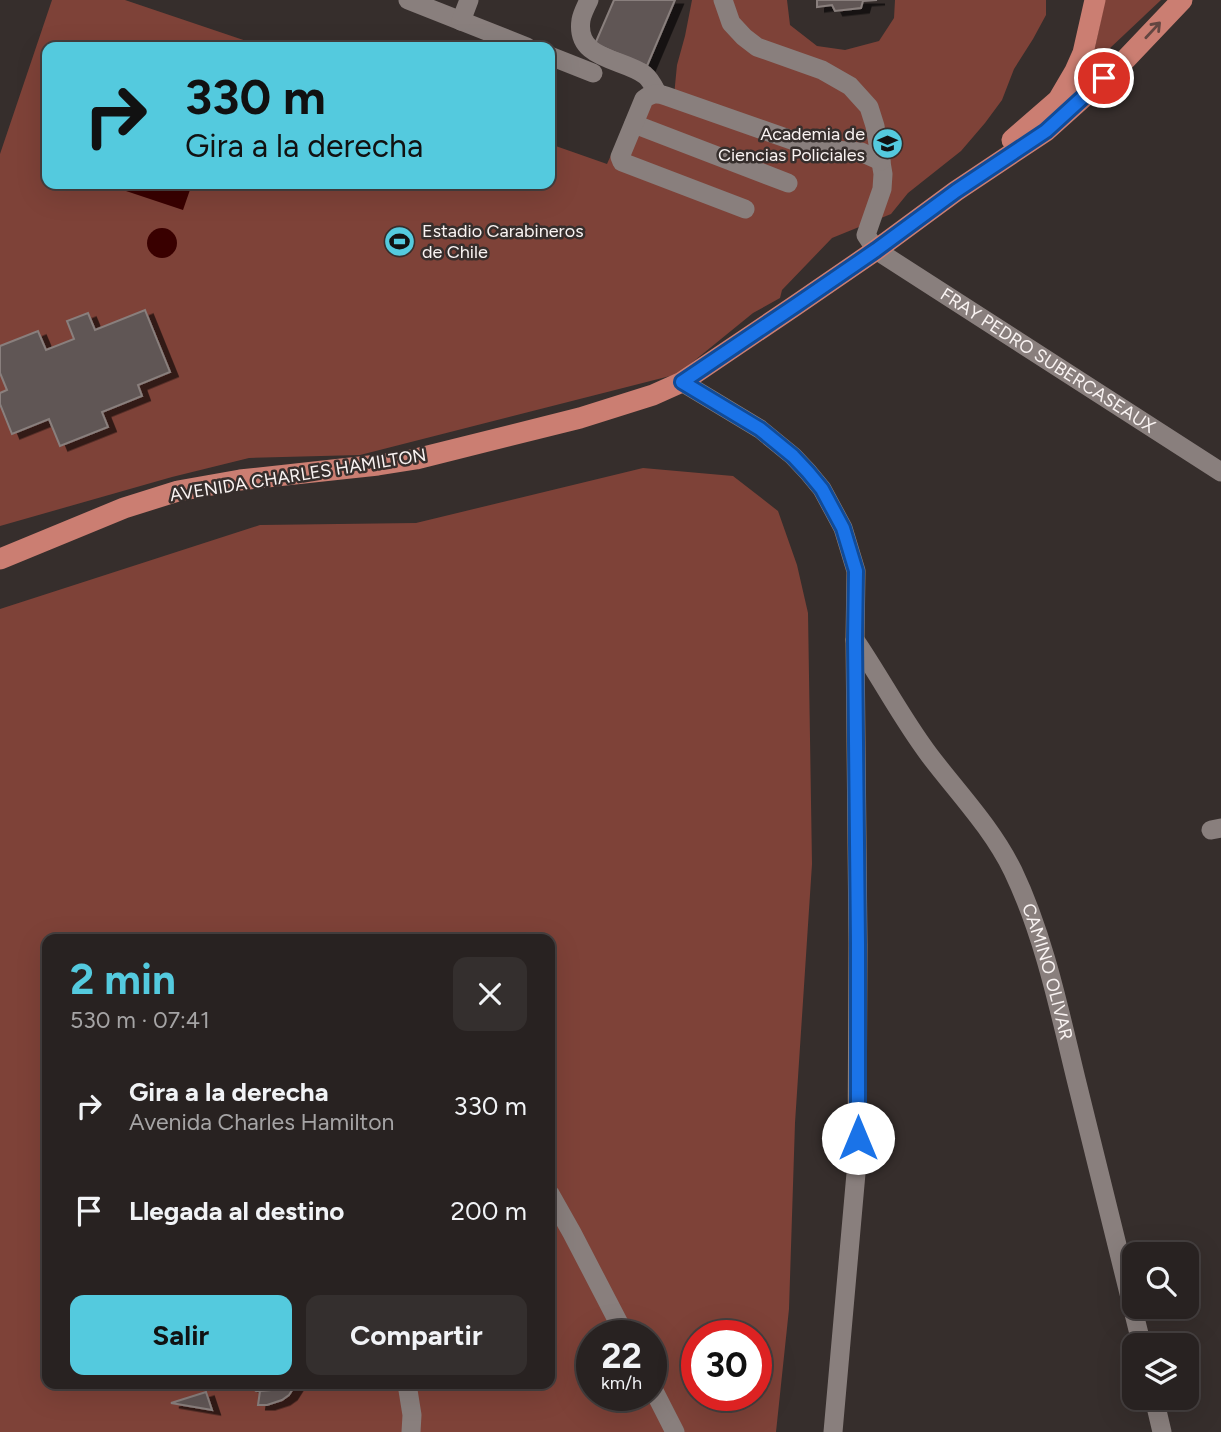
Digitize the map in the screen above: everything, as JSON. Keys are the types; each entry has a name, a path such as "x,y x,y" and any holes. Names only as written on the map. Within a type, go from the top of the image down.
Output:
{"main road":[{"name":"AVENIDA CHARLES HAMILTON","path":"956,191 1058,100 1083,53 1095,0"},
{"name":"AVENIDA CHARLES HAMILTON","path":"0,559 153,498 240,480 367,467 416,459 580,418 653,395 682,382 1046,131 1124,61 1182,0"}],"street":[{"path":"408,0 514,42"},
{"path":"461,21 469,0"},
{"path":"589,0 581,19 581,38 586,47 645,75 657,93"},
{"path":"723,0 731,23 757,47 822,70 850,86 869,107 883,174 882,188 866,235 876,250"},
{"path":"555,58 593,73"},
{"path":"745,209 622,162 620,158 644,99 657,93 803,144 861,152 881,161"},
{"path":"634,124 788,183"},
{"name":"FRAY PEDRO SUBERCASEAUX","path":"876,250 1221,472"},
{"path":"682,382 760,429 808,472 822,489 843,528 856,571 858,1162 833,1432"},
{"name":"CAMINO OLIVAR","path":"855,640 876,670 901,715 996,841 1030,908 1060,1015 1139,1333"},
{"path":"555,1203 617,1320"},
{"path":"408,1389 412,1415 411,1432"},
{"path":"1157,1410 1163,1432"},
{"path":"664,1411 675,1432"}],"shaded area":[{"name":"Estadio Carabineros de Chile","path":"52,0 125,0 249,42 42,42 42,189 555,189 555,146 607,164 638,95 673,106 677,65 692,0 787,0 790,25 817,46 845,50 879,41 894,18 895,0 1046,0 1046,15 1014,69 1002,100 961,151 908,193 891,214 832,238 782,290 780,298 753,313 678,374 360,455 249,458 0,526 0,154"},
{"path":"1105,0 1161,0 1091,66"},
{"path":"120,189 190,189 183,210"},
{"path":"162,228 173,232 177,243 173,254 162,258 151,254 147,243 151,232"},
{"path":"643,468 733,476 778,511 797,565 808,613 812,864 795,1123 789,1309 776,1432 0,1432 0,609 260,525 416,523"}],"building":[{"path":"614,0 675,0 647,66 595,44"},
{"path":"817,0 877,0 863,1 861,8 835,11 832,5 817,7"},
{"path":"145,310 170,372 138,385 142,396 102,412 108,427 60,446 49,419 12,434 0,404 0,393 7,390 0,373 0,346 38,331 46,350 74,339 67,321 88,313 95,330"},
{"path":"293,1389 282,1400 258,1405 260,1391"},
{"path":"206,1392 212,1410 171,1403"}],"place":[{"name":"Academia de Ciencias Policiales","path":"888,144"},
{"name":"Estadio Carabineros de Chile","path":"399,241"}],"route":[{"path":"858,1138 856,571 843,528 822,489 808,472 760,429 682,382 1046,131 1104,78"}]}
